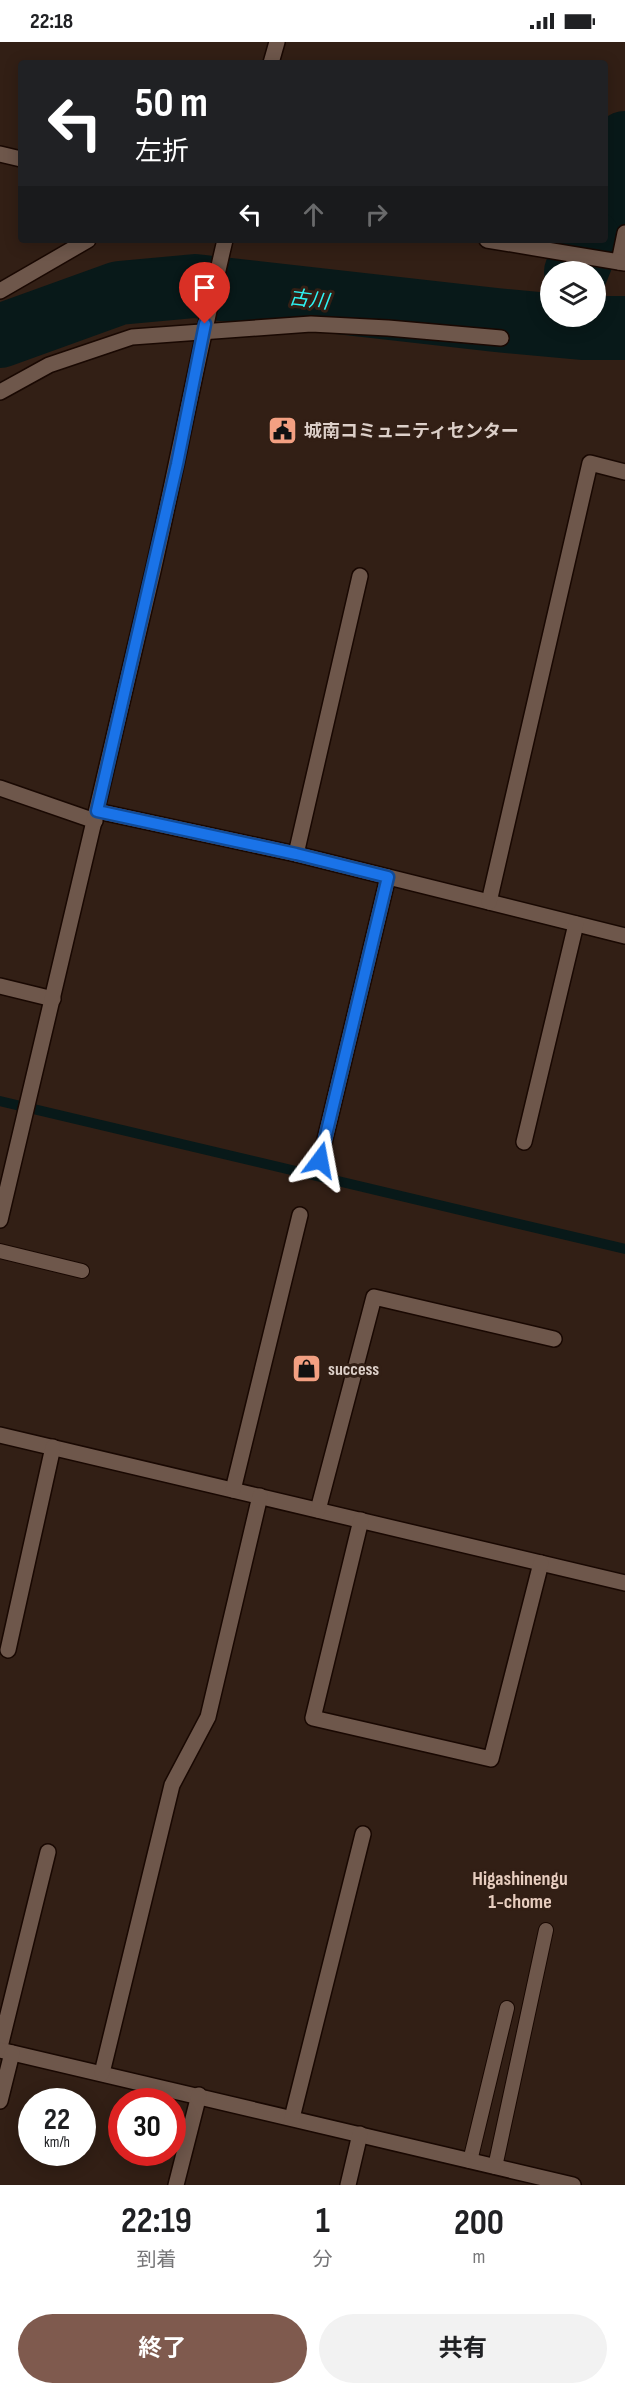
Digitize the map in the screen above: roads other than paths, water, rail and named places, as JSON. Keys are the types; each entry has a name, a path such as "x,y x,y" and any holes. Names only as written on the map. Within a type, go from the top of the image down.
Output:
{"street":[{"path":"273,60 276,42"},
{"path":"0,154 18,158"},
{"path":"505,243 622,263 625,233"},
{"path":"0,291 83,243"},
{"path":"0,1220 177,464 204,327 224,243"},
{"path":"0,392 49,364 99,346 132,337 204,327 341,324 501,338"},
{"path":"489,902 590,463 625,472"},
{"path":"296,854 360,576"},
{"path":"0,788 96,816 296,854 625,936"},
{"path":"320,1160 388,877"},
{"path":"524,1142 576,924"},
{"path":"0,986 53,999"},
{"path":"233,1490 300,1215"},
{"path":"318,1510 374,1297 554,1339"},
{"path":"0,1435 625,1583"},
{"path":"8,1650 53,1447"},
{"path":"102,2073 172,1785 208,1717 260,1496"},
{"path":"361,1520 313,1718 491,1759 541,1563"},
{"path":"292,2118 363,1834"},
{"path":"0,2101 4,2050 48,1852"},
{"path":"4,2050 566,2184"},
{"path":"176,2185 199,2095"},
{"path":"348,2185 360,2134"}],"lane":[{"path":"0,1251 82,1271"},
{"path":"495,2167 546,1930"},
{"path":"470,2161 507,2008"}],"waterway":[{"path":"608,193 621,162 625,143"},
{"path":"580,261 588,243"},
{"name":"古川","path":"0,336 119,293 195,286 496,320 582,328 625,328"},
{"path":"0,1101 625,1249"}],"place":[{"name":"城南コミュニティセンター","path":"283,431"},
{"name":"success","path":"307,1369"}],"district":[{"name":"Higashinengu 1-chome","path":"520,1890"}]}
